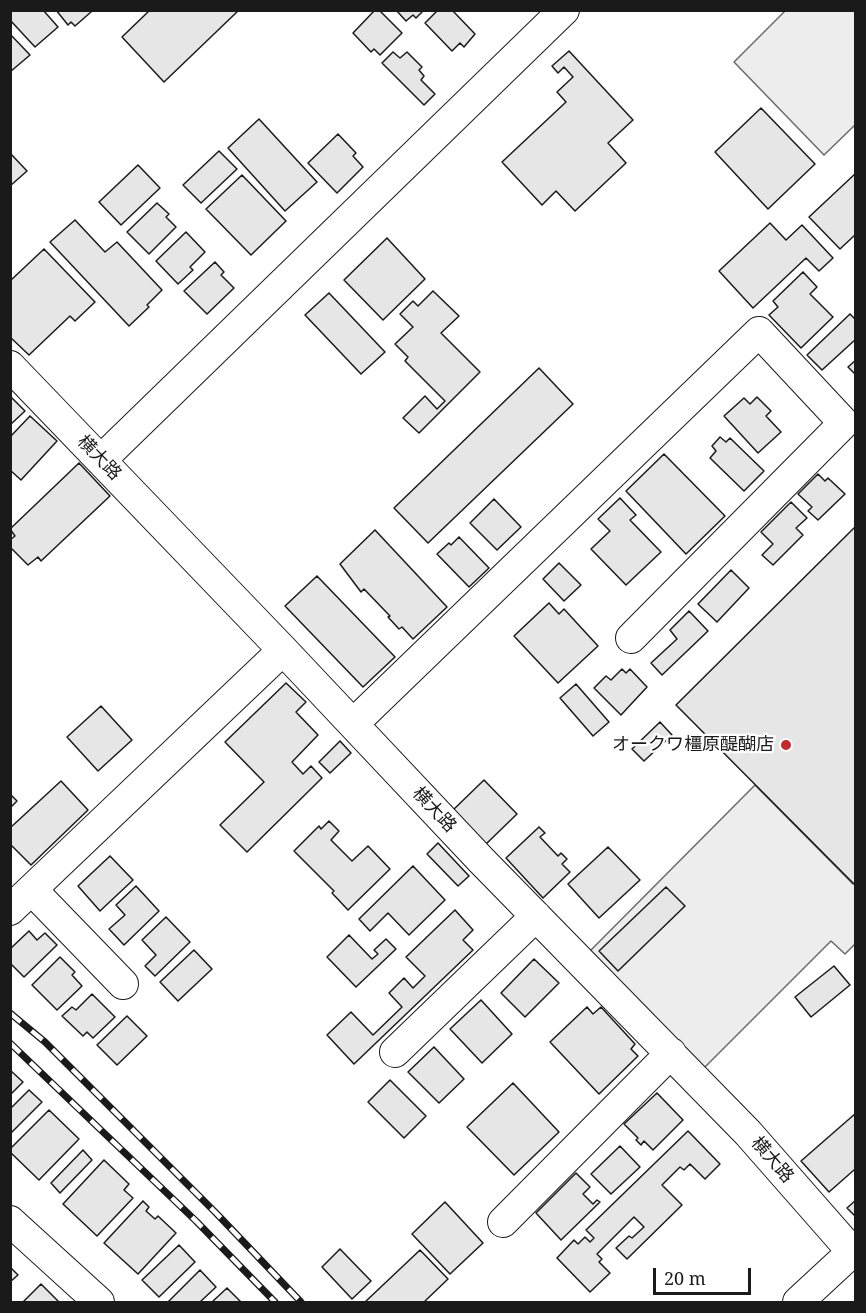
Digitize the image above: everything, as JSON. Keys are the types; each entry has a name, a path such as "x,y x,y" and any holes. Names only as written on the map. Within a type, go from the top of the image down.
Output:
{"street":[{"path":"101,460 564,10"},
{"path":"353,724 759,332 844,423 631,638"},
{"name":"横大路","path":"10,366 536,916 748,1132 854,1254"},
{"path":"123,984 21,900 283,650"},
{"path":"396,1052 536,916"},
{"path":"503,1222 671,1053"},
{"path":"10,1221 99,1302"},
{"path":"798,1302 854,1254"}],"shaded area":[{"path":"785,11 855,11 855,125 824,155 734,62"},
{"path":"755,785 853,884 855,882 855,944 845,954 831,941 702,1070 589,952"}],"building":[{"path":"10,10 43,10 58,27 35,47 10,20"},
{"path":"56,10 90,10 91,12 75,26 71,22 68,25"},
{"path":"150,10 239,10 164,82 122,37"},
{"path":"375,10 379,10 402,33 380,55 374,49 371,52 353,33"},
{"path":"396,10 424,10 416,18 413,15 406,21"},
{"path":"438,10 452,10 475,34 464,47 460,43 452,51 425,23"},
{"path":"10,34 30,55 10,72"},
{"path":"569,51 633,120 608,143 626,163 575,211 556,191 542,205 502,162 566,102 557,92 573,77 564,67 558,73 552,66"},
{"path":"393,52 400,58 407,52 422,67 419,70 424,76 421,80 435,94 424,105 382,63"},
{"path":"761,108 815,164 768,209 715,152"},
{"path":"259,119 317,182 285,211 228,148"},
{"path":"338,134 356,153 353,156 363,167 337,193 308,163"},
{"path":"219,151 237,169 201,203 183,185"},
{"path":"10,153 27,171 10,186"},
{"path":"138,165 160,188 121,225 99,202"},
{"path":"856,173 856,234 840,249 809,217"},
{"path":"242,175 286,221 251,255 206,209"},
{"path":"157,203 169,214 166,217 176,227 149,254 127,232"},
{"path":"75,220 105,252 117,242 162,290 147,305 149,307 129,326 50,242"},
{"path":"770,223 786,240 802,225 833,258 819,271 806,258 753,308 719,271"},
{"path":"186,232 205,252 190,267 193,270 178,284 156,261"},
{"path":"387,238 425,279 383,320 344,280"},
{"path":"44,249 95,302 75,321 70,316 29,355 10,337 10,281"},
{"path":"215,262 224,272 221,275 234,288 207,314 184,291"},
{"path":"803,272 817,287 810,294 833,317 801,348 769,315 778,307 773,301"},
{"path":"433,291 459,316 441,333 480,372 419,433 403,418 425,396 437,409 445,401 405,361 408,357 395,344 413,327 400,314 413,301 418,306"},
{"path":"329,293 385,352 361,374 305,315"},
{"path":"850,314 856,320 856,339 822,370 807,355"},
{"path":"856,360 856,375 848,367"},
{"path":"539,368 573,404 428,543 394,508"},
{"path":"10,396 25,411 10,425"},
{"path":"757,397 771,411 766,416 781,432 758,453 724,416 744,398 750,404"},
{"path":"30,416 57,441 21,480 10,470 10,437"},
{"path":"720,437 726,442 730,438 764,471 744,491 710,458 716,451 712,446"},
{"path":"664,454 725,516 686,554 626,491"},
{"path":"79,463 110,496 41,561 38,557 28,565 10,547 10,540 15,536 10,529"},
{"path":"818,474 825,481 828,478 845,494 818,520 808,511 812,507 798,494"},
{"path":"620,498 636,515 630,520 661,552 626,585 591,549 610,531 598,519"},
{"path":"494,499 521,527 497,550 470,523"},
{"path":"791,502 807,518 796,528 803,535 773,565 762,555 773,544 761,532"},
{"name":"オークワ橿原醍醐店","path":"856,526 856,882 854,884 676,705"},
{"path":"375,530 447,607 413,639 402,627 399,629 364,589 361,592 340,564"},
{"path":"459,537 489,568 469,587 437,554"},
{"path":"559,563 581,585 564,601 543,579"},
{"path":"731,570 749,588 717,622 698,604"},
{"path":"317,576 395,657 363,687 285,606"},
{"path":"549,603 559,614 564,609 598,646 558,683 514,636"},
{"path":"689,611 708,631 662,675 651,663 677,639 670,630"},
{"path":"622,669 626,673 630,669 647,687 621,715 594,688 606,676 611,680"},
{"path":"286,683 306,702 296,712 318,735 292,762 303,774 311,766 322,778 247,852 220,825 264,782 225,742"},
{"path":"576,684 609,722 593,736 560,698"},
{"path":"101,706 132,740 98,771 67,737"},
{"path":"660,722 672,735 644,761 632,749"},
{"path":"340,741 351,753 330,773 319,762"},
{"path":"484,780 517,814 485,845 452,811"},
{"path":"61,781 88,810 31,865 10,844 10,828"},
{"path":"10,794 17,801 10,808"},
{"path":"329,821 339,831 331,840 352,861 368,846 390,869 348,910 332,893 334,891 294,851 319,826 321,829"},
{"path":"539,827 545,833 540,837 558,856 561,853 567,859 562,864 570,872 543,898 506,858"},
{"path":"438,843 469,876 458,886 427,854"},
{"path":"608,847 640,880 599,918 568,884"},
{"path":"110,856 133,880 100,911 78,886"},
{"path":"413,866 445,900 409,935 388,913 370,931 359,919"},
{"path":"136,886 159,911 124,945 109,929 125,915 116,905"},
{"path":"666,887 685,906 618,971 599,951"},
{"path":"455,910 473,930 463,940 473,950 354,1064 327,1035 351,1012 373,1035 402,1007 389,993 404,978 413,988 425,976 406,957"},
{"path":"166,917 190,942 155,976 145,966 156,955 142,940"},
{"path":"29,931 37,940 45,933 57,945 24,977 10,963 10,949"},
{"path":"349,935 372,959 378,954 374,950 386,939 396,949 356,987 327,957"},
{"path":"194,950 212,969 178,1001 160,982"},
{"path":"60,957 75,972 72,975 82,986 57,1010 32,985"},
{"path":"534,959 559,983 525,1017 501,993"},
{"path":"834,966 850,985 811,1017 795,997"},
{"path":"92,994 115,1017 93,1038 87,1032 83,1036 62,1016 72,1007 76,1010"},
{"path":"481,1000 512,1034 482,1063 450,1029"},
{"path":"587,1007 593,1014 601,1007 635,1044 631,1049 638,1056 599,1094 550,1042"},
{"path":"127,1016 147,1036 117,1065 97,1045"},
{"path":"434,1047 464,1079 439,1103 408,1072"},
{"path":"10,1070 23,1082 10,1095"},
{"path":"390,1080 426,1116 404,1138 368,1102"},
{"path":"513,1083 559,1132 514,1175 467,1127"},
{"path":"29,1090 42,1102 10,1134 10,1109"},
{"path":"657,1093 683,1120 653,1150 644,1141 641,1145 636,1140 638,1138 624,1124"},
{"path":"49,1110 79,1139 39,1180 10,1152 10,1149"},
{"path":"856,1113 856,1172 854,1170 829,1192 801,1161"},
{"path":"688,1131 720,1164 705,1179 690,1164 684,1170 680,1167 662,1185 682,1205 627,1259 616,1248 629,1236 632,1238 644,1227 634,1217 597,1254 602,1259 599,1262 610,1273 590,1292 557,1258 574,1240 578,1244 585,1237 590,1242 594,1238 586,1230"},
{"path":"620,1146 640,1167 611,1194 591,1174"},
{"path":"83,1150 92,1160 60,1193 51,1183"},
{"path":"104,1160 129,1184 124,1190 133,1198 97,1236 63,1204"},
{"path":"576,1173 590,1187 583,1194 593,1204 597,1200 600,1202 561,1240 536,1213"},
{"path":"856,1200 856,1217 847,1208"},
{"path":"143,1201 149,1207 146,1211 155,1219 158,1216 176,1233 138,1274 104,1243"},
{"path":"445,1202 483,1243 450,1274 412,1234"},
{"path":"179,1245 195,1262 159,1297 142,1280"},
{"path":"340,1249 371,1281 352,1299 322,1267"},
{"path":"420,1250 448,1279 424,1302 365,1302"},
{"path":"10,1267 18,1275 10,1282"},
{"path":"200,1270 216,1287 200,1302 168,1302"},
{"path":"41,1284 59,1302 23,1302"},
{"path":"227,1288 241,1302 212,1302"}],"railway":[{"path":"10,1013 45,1042 216,1213 301,1302"},
{"path":"10,1043 196,1221 275,1302"}],"place":[{"name":"オークワ橿原醍醐店","path":"786,745"}]}
